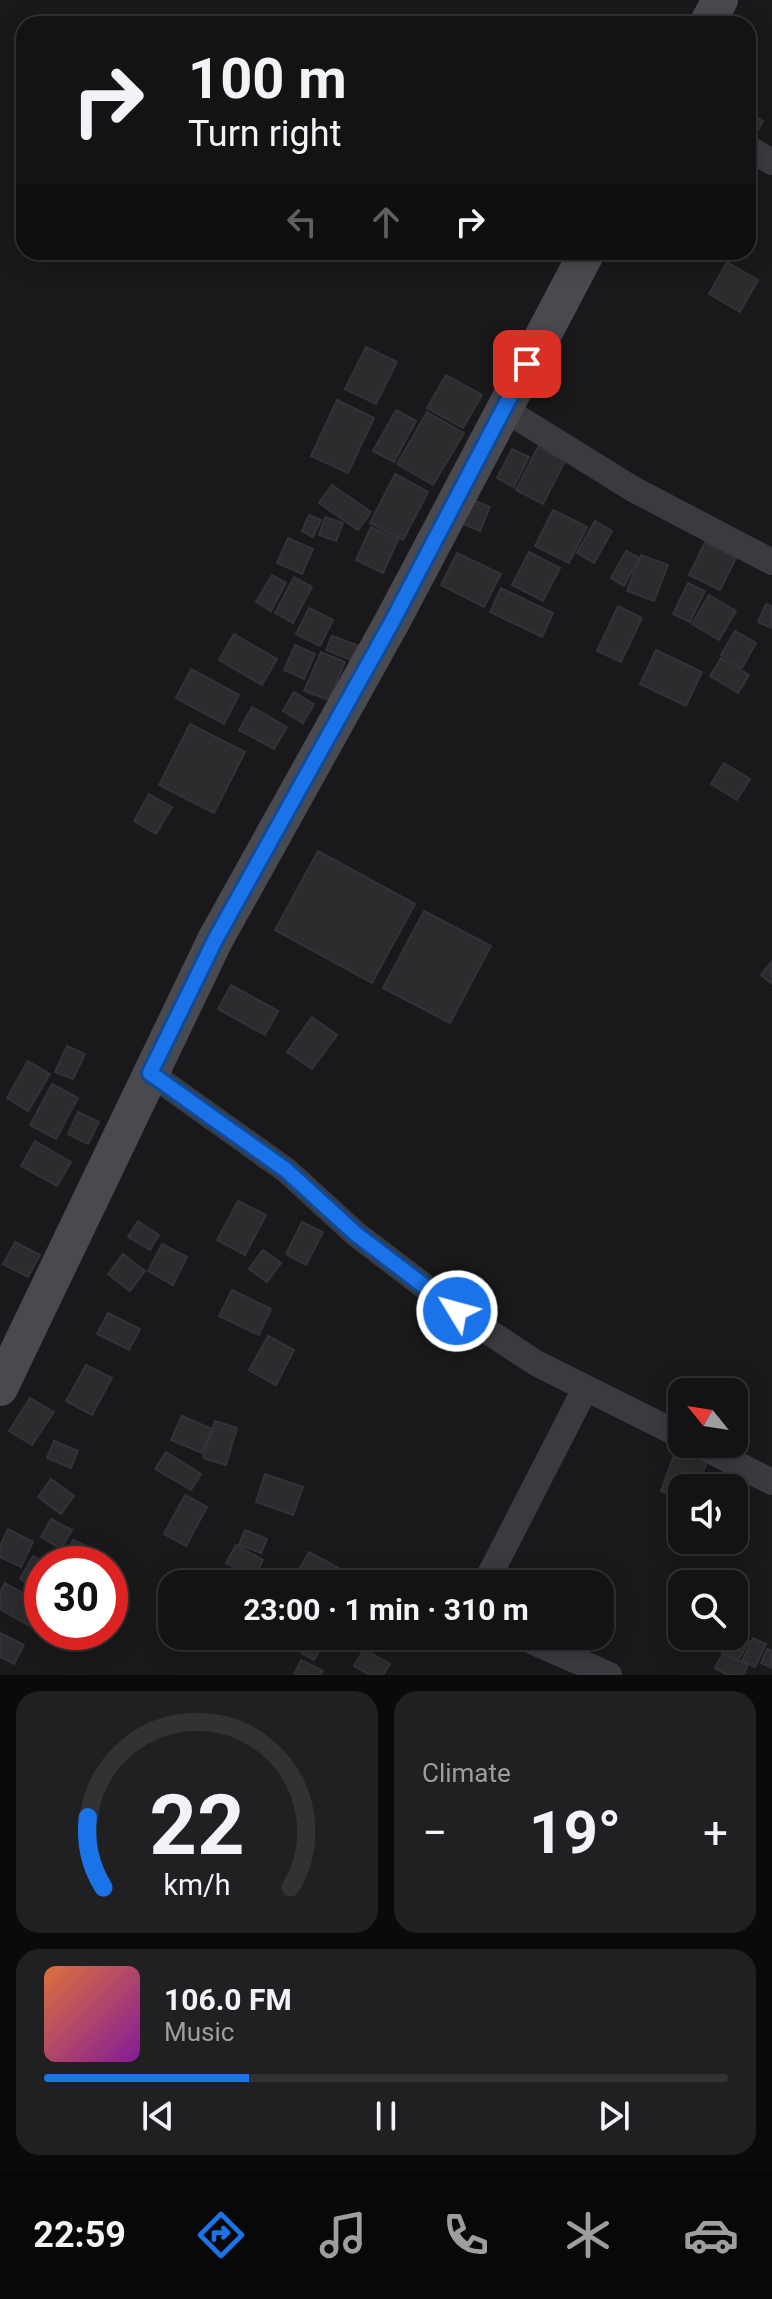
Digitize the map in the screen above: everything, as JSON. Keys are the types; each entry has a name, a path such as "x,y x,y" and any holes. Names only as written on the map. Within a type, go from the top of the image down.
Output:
{"street":[{"path":"0,1388 215,940 393,620 583,260"},
{"path":"504,409 633,489 772,562"},
{"path":"150,1073 286,1170 356,1234 457,1311 536,1363 668,1429"},
{"path":"492,1570 585,1389"},
{"path":"725,1458 772,1482"},
{"path":"552,1650 609,1675"}],"building":[{"path":"756,117 763,121 756,133"},
{"path":"727,262 758,280 740,312 709,294"},
{"path":"366,347 397,362 376,404 345,389"},
{"path":"446,375 482,395 463,428 427,408"},
{"path":"337,400 374,418 348,473 311,456"},
{"path":"396,410 416,421 394,462 373,451"},
{"path":"427,412 464,433 433,485 397,464"},
{"path":"538,447 565,461 543,504 516,490"},
{"path":"512,449 529,457 514,487 497,478"},
{"path":"395,474 428,492 403,540 370,523"},
{"path":"332,485 371,512 358,530 319,503"},
{"path":"473,500 490,507 480,531 463,524"},
{"path":"553,510 587,527 569,563 535,546"},
{"path":"309,515 321,520 313,537 302,531"},
{"path":"325,517 343,523 336,541 319,535"},
{"path":"595,521 612,531 594,563 577,553"},
{"path":"371,527 398,540 383,573 356,560"},
{"path":"288,538 313,549 302,574 277,563"},
{"path":"705,542 736,558 720,590 689,575"},
{"path":"626,551 639,558 624,586 611,578"},
{"path":"529,552 560,568 543,601 512,585"},
{"path":"457,553 501,574 484,607 441,585"},
{"path":"641,555 668,565 654,601 627,591"},
{"path":"272,575 286,583 271,611 256,602"},
{"path":"294,577 312,587 293,623 275,613"},
{"path":"688,583 705,591 690,622 673,614"},
{"path":"501,588 553,613 542,637 490,612"},
{"path":"709,595 736,611 719,640 692,624"},
{"path":"766,604 772,606 772,628 758,622"},
{"path":"618,606 642,618 621,662 597,651"},
{"path":"309,608 333,620 320,646 296,634"},
{"path":"735,631 756,643 742,668 721,655"},
{"path":"234,634 277,659 262,685 219,660"},
{"path":"332,636 357,645 351,660 326,650"},
{"path":"295,645 315,654 304,679 284,670"},
{"path":"656,650 702,672 686,706 640,684"},
{"path":"321,652 345,662 329,700 304,691"},
{"path":"721,658 749,675 738,693 710,676"},
{"path":"191,669 239,695 224,724 176,698"},
{"path":"294,692 314,704 303,723 283,711"},
{"path":"252,707 287,727 274,749 239,730"},
{"path":"190,724 245,752 214,813 159,785"},
{"path":"724,763 750,779 737,800 711,784"},
{"path":"149,794 172,807 156,834 134,821"},
{"path":"318,851 415,904 372,983 275,930"},
{"path":"424,911 491,946 450,1023 383,988"},
{"path":"772,961 772,984 761,975"},
{"path":"231,985 278,1011 265,1035 218,1009"},
{"path":"312,1017 337,1035 312,1069 287,1052"},
{"path":"67,1046 85,1054 73,1079 55,1072"},
{"path":"28,1061 50,1074 28,1111 7,1098"},
{"path":"52,1084 78,1098 56,1139 30,1125"},
{"path":"78,1112 99,1122 88,1144 68,1134"},
{"path":"35,1141 71,1162 57,1186 21,1166"},
{"path":"238,1201 266,1215 245,1255 217,1240"},
{"path":"138,1221 159,1235 150,1250 128,1237"},
{"path":"302,1222 323,1232 306,1265 286,1254"},
{"path":"15,1242 40,1255 28,1277 3,1264"},
{"path":"162,1244 187,1257 173,1285 148,1271"},
{"path":"263,1250 281,1263 267,1282 249,1269"},
{"path":"123,1254 145,1271 130,1291 108,1274"},
{"path":"232,1290 271,1309 259,1335 219,1316"},
{"path":"108,1313 140,1329 129,1350 97,1334"},
{"path":"268,1336 294,1350 276,1385 249,1370"},
{"path":"86,1365 112,1378 92,1415 66,1401"},
{"path":"30,1398 54,1412 32,1445 9,1431"},
{"path":"182,1416 212,1429 202,1453 171,1440"},
{"path":"215,1421 237,1428 226,1465 203,1458"},
{"path":"54,1441 78,1451 71,1468 47,1458"},
{"path":"166,1452 201,1474 191,1490 155,1469"},
{"path":"673,1458 708,1459 702,1474 668,1474 668,1494 661,1491"},
{"path":"265,1474 303,1487 293,1515 256,1502"},
{"path":"51,1479 74,1496 61,1514 38,1497"},
{"path":"185,1495 207,1507 186,1546 164,1534"},
{"path":"51,1519 72,1530 63,1546 56,1546 41,1537"},
{"path":"8,1529 33,1542 31,1546 24,1546 21,1567 0,1557 0,1546"},
{"path":"245,1530 267,1539 261,1553 239,1545"},
{"path":"73,1540 87,1546 70,1546"},
{"path":"236,1545 263,1560 258,1570 239,1570 226,1563"},
{"path":"309,1552 342,1570 299,1570"},
{"path":"5,1583 24,1594 24,1623 0,1609 0,1592"},
{"path":"0,1633 24,1645 14,1664 0,1657"},
{"path":"753,1638 766,1644 755,1667 742,1661"},
{"path":"767,1649 772,1651 772,1668 761,1663"},
{"path":"303,1650 320,1650 314,1660 301,1653"},
{"path":"363,1650 390,1664 383,1675 370,1675 354,1666"},
{"path":"718,1650 744,1650 738,1661"},
{"path":"723,1653 748,1665 743,1675 728,1675 715,1668"},
{"path":"301,1660 323,1671 321,1675 294,1675"}],"route":[{"path":"457,1311 356,1234 286,1170 150,1073 215,940 393,620 527,364"}]}
